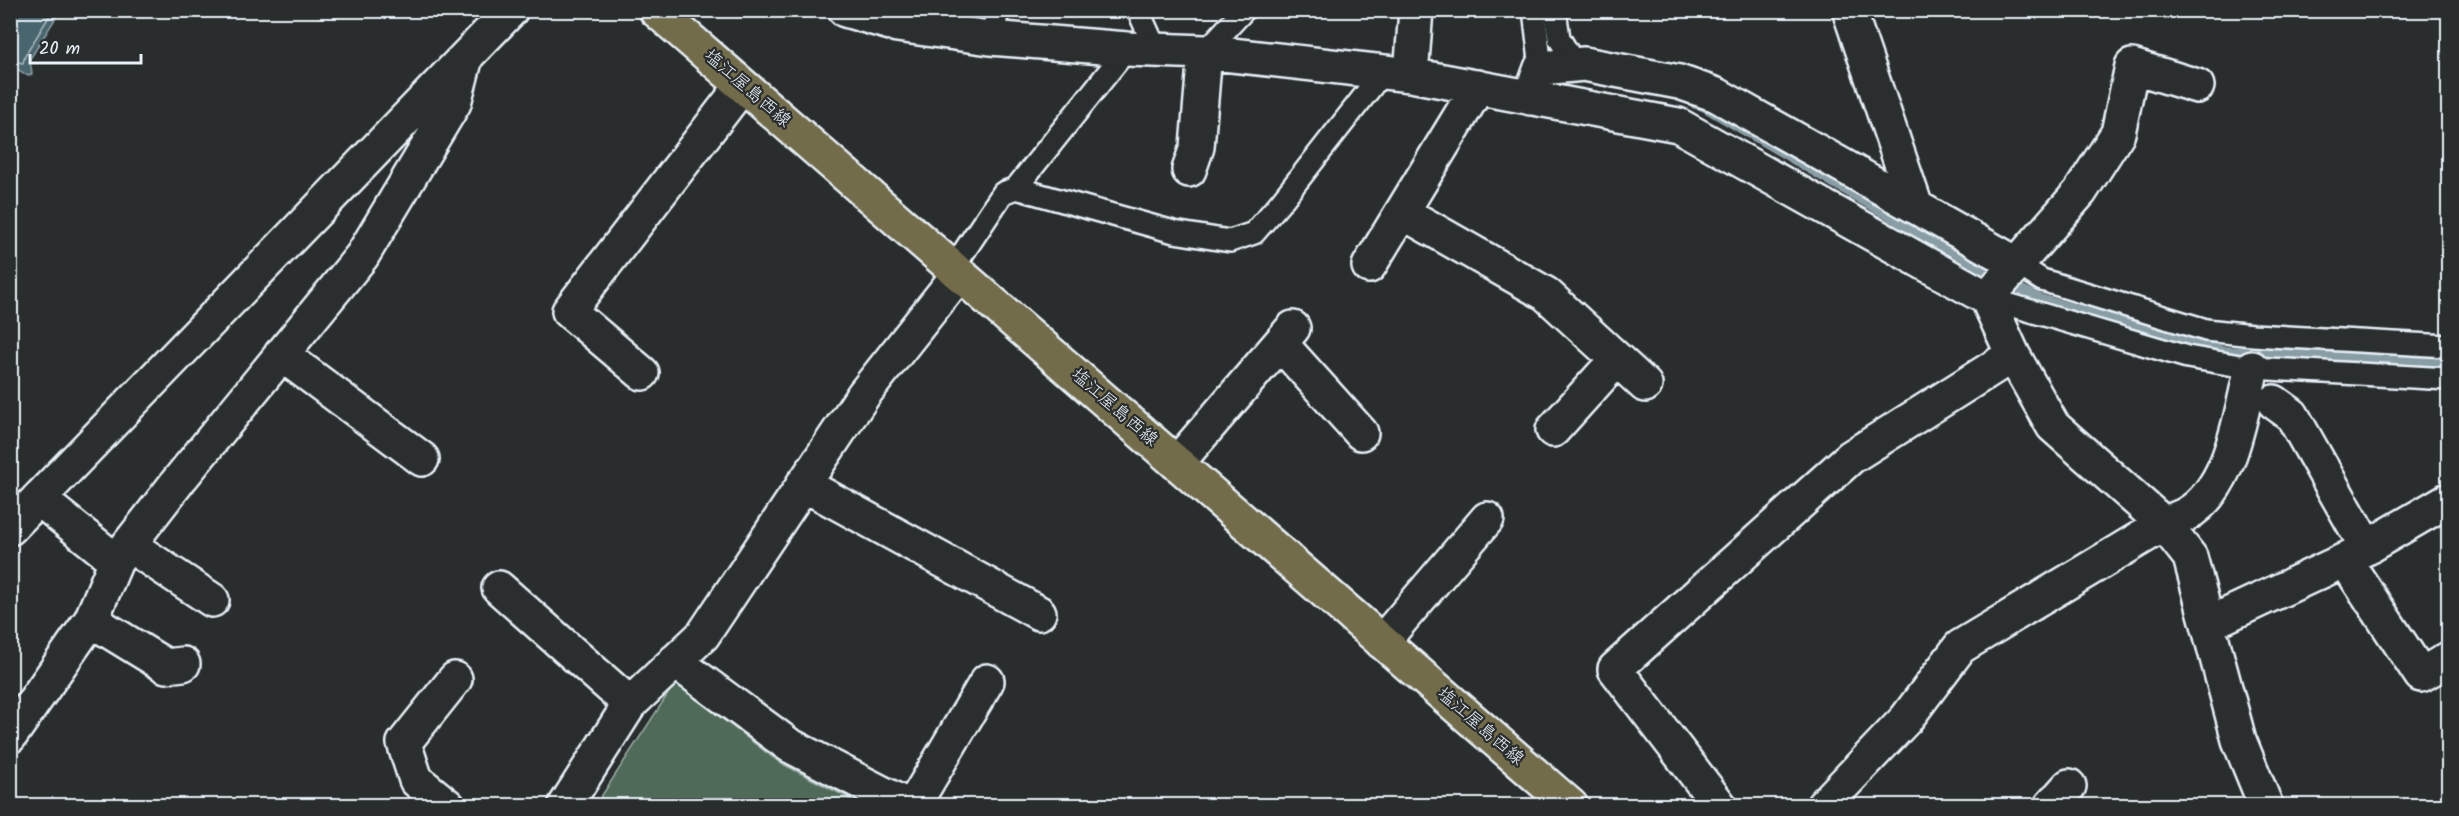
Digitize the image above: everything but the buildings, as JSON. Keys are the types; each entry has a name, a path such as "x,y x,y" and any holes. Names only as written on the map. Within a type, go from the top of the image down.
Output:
{"main road":[{"name":"塩江屋島西線","path":"656,10 1571,806"}],"street":[{"path":"10,528 511,10"},
{"path":"845,10 897,26 994,24 1141,49 1205,52 1397,73 1478,87 1548,75 1584,64 1679,82 1717,95 1916,207 2002,281 2013,355 2053,426 2164,524 2190,557 2239,740 2266,806"},
{"path":"1397,73 1416,10"},
{"path":"1848,10 1916,207"},
{"path":"1189,170 1197,147 1205,52"},
{"path":"10,736 91,620 123,553 178,480 362,256 454,103 466,57"},
{"path":"2002,281 2080,192 2118,133 2132,66 2197,86"},
{"path":"1548,75 1678,125 2002,281"},
{"path":"642,373 569,311 742,86"},
{"path":"1369,266 1478,87"},
{"path":"1402,212 1546,294 1646,385"},
{"path":"565,806 630,704 703,635 864,394 956,271"},
{"path":"1177,463 1287,336 1361,433"},
{"path":"281,354 422,459"},
{"path":"1720,806 1616,669 1851,457 2013,355"},
{"path":"1553,430 1617,359"},
{"path":"1823,806 1906,719 1959,647 2164,524 2186,514 2209,494 2225,470 2252,368"},
{"path":"2274,402 2292,415 2356,554 2421,675 2448,659"},
{"path":"803,484 1039,613"},
{"path":"39,498 123,553 212,600"},
{"path":"2208,624 2356,554 2448,500"},
{"path":"1382,642 1487,519"},
{"path":"499,588 630,704"},
{"path":"91,620 166,666 183,664"},
{"path":"675,661 789,745 907,806"},
{"path":"448,806 416,780 404,743 455,678"},
{"path":"913,806 987,681"}],"lane":[{"path":"956,271 1003,193 1016,188 1141,49 1138,10"},
{"path":"1205,52 1244,10"},
{"path":"1534,10 1548,75"},
{"path":"1548,75 1559,38 1555,10"},
{"path":"1016,188 1173,232 1230,241 1254,232 1397,73"},
{"path":"2002,281 2042,280 2206,330 2253,335 2448,346"},
{"path":"2002,281 2187,357 2252,368 2448,380"}],"green space":[{"path":"675,683 779,762 862,805 595,806"}],"water":[{"path":"10,11 60,11 30,59 32,74 28,76 11,65"}],"waterway":[{"path":"1695,104 1703,106 1975,266 2040,299 2223,351 2448,363"}]}
